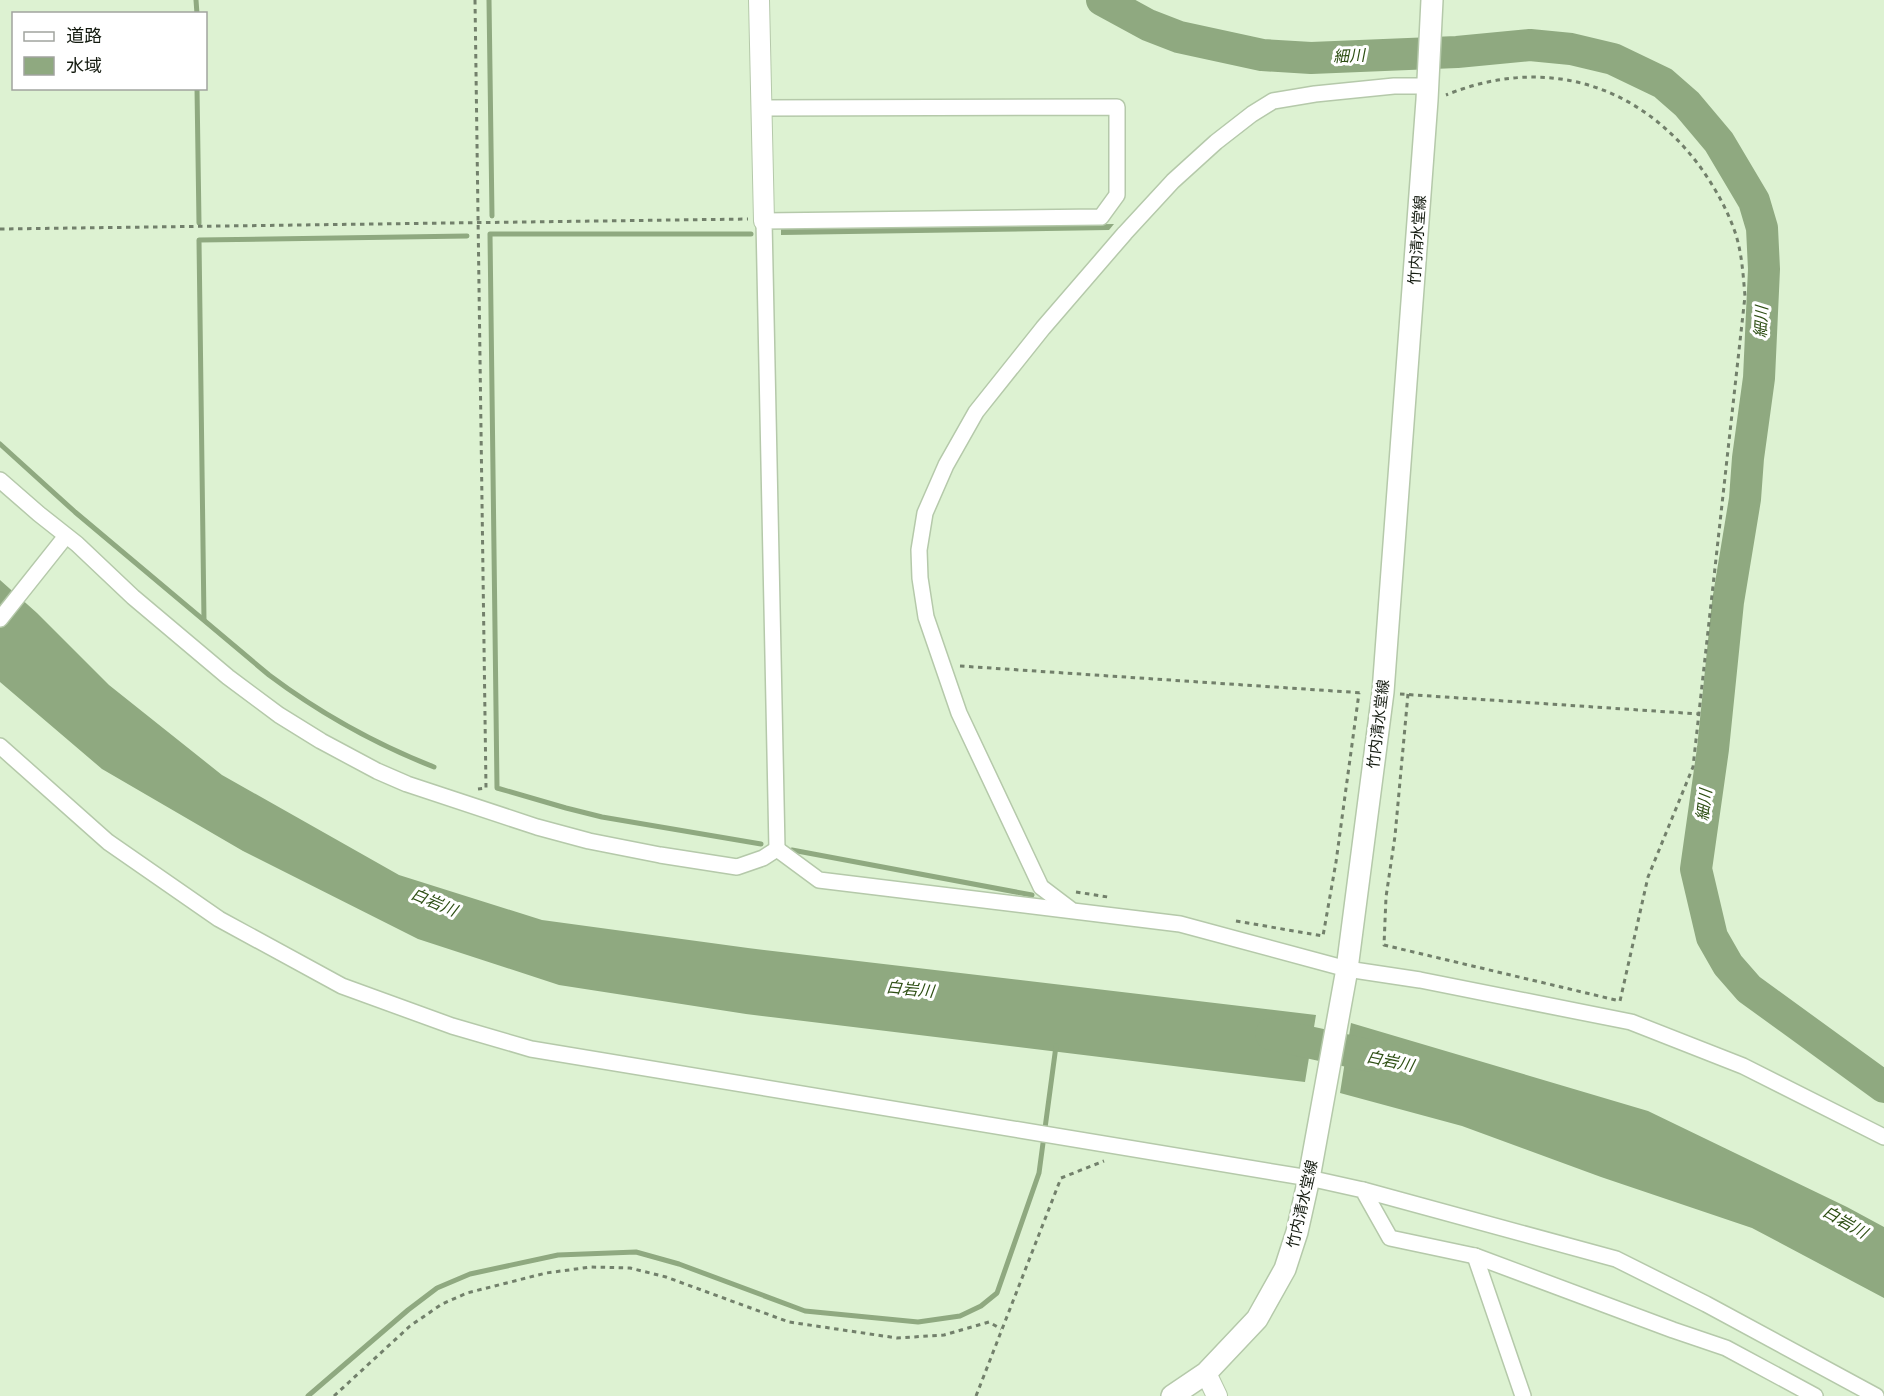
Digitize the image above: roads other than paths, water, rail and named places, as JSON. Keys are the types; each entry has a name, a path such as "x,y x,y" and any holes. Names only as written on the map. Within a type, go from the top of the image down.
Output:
{"main road":[{"name":"竹内清水堂線","path":"1172,1396 1206,1373 1257,1318 1285,1269 1297,1232 1309,1178 1347,969 1383,693 1433,6"}],"street":[{"path":"759,0 777,849"},
{"path":"1071,910 1041,887 959,712 926,617 920,578 919,550 925,513 946,465 976,412 1043,328 1125,233 1173,181 1216,142 1273,101 1394,86 1428,93"},
{"path":"761,108 1117,107 1117,195 1101,217 764,221"},
{"path":"0,480 77,544 133,597 279,715 377,771 407,784 537,827 589,841 660,855 737,867 763,858 777,849"},
{"path":"0,619 66,536"},
{"path":"0,746 108,842 219,919 342,986 452,1026 531,1048 1309,1178 1364,1190 1616,1259 1706,1304 1876,1396"},
{"path":"777,849 819,880 1180,924 1347,969 1419,980 1631,1022 1743,1066 1884,1137"},
{"path":"1364,1190 1390,1238 1475,1256 1726,1348 1815,1396"},
{"path":"1475,1256 1523,1396"},
{"path":"1206,1373 1217,1396"}],"water":[{"path":"1114,224 1109,230 781,235 781,228"},
{"path":"0,580 37,613 109,685 222,775 399,875 542,920 748,948 1316,1015 1305,1082 746,1014 559,985 418,939 243,851 102,769 0,682"},
{"path":"1351,1023 1648,1111 1847,1207 1884,1227 1884,1298 1752,1228 1601,1177 1462,1126 1340,1093"}],"waterway":[{"path":"196,0 197,12"},
{"path":"489,0 492,216"},
{"name":"細川","path":"1102,0 1148,25 1179,37 1262,55 1311,58 1457,52 1530,45 1571,49 1613,59 1663,83 1687,104 1719,142 1754,201 1762,228 1764,269 1759,378 1745,499 1728,602 1713,749 1696,869 1712,937 1728,965 1749,989 1884,1087"},
{"path":"197,90 199,223"},
{"path":"751,234 490,234 497,788 602,817 761,844"},
{"path":"204,620 199,240 467,236"},
{"path":"0,444 75,512 269,675 348,727 434,767"},
{"path":"792,850 1032,895"},
{"name":"白岩川","path":"1271,1034 1390,1060"},
{"path":"308,1396 437,1288 470,1274 558,1255 636,1252 679,1264 805,1311 918,1322 960,1316 981,1306 997,1293 1039,1173 1056,1046"}]}
